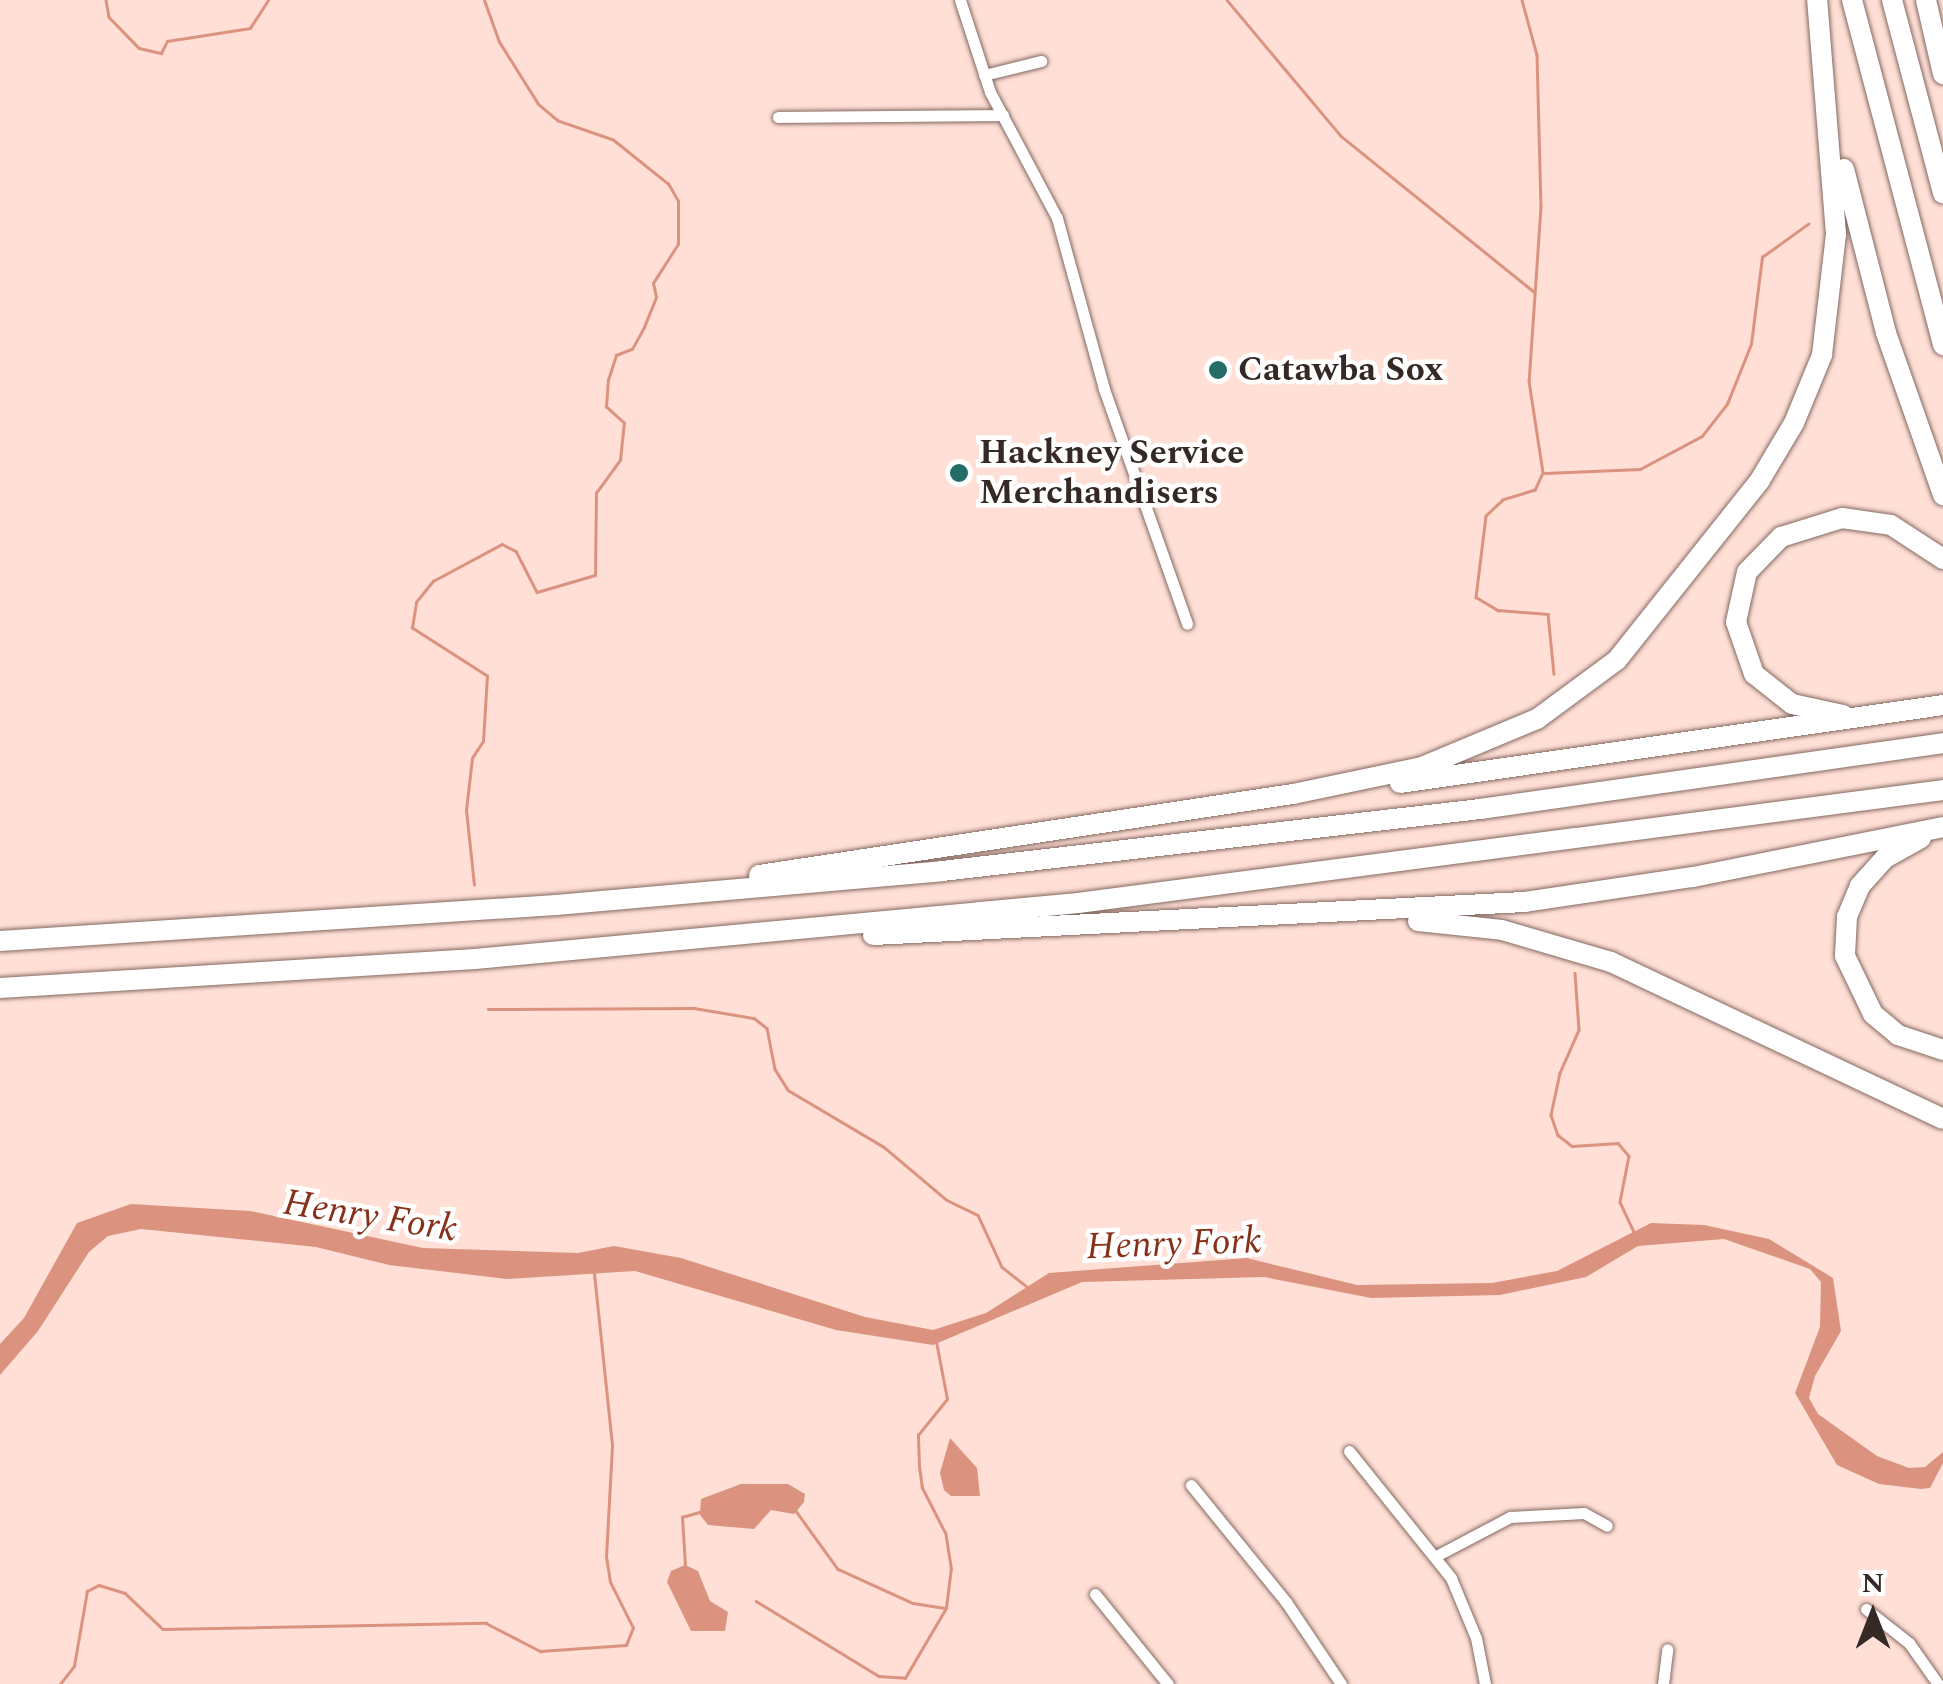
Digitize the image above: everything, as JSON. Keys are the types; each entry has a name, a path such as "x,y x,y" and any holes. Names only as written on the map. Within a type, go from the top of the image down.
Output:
{"highway":[{"path":"1294,794 1437,762 1537,719 1617,660 1677,592 1782,444 1822,355 1836,266 1830,109 1817,0"},
{"path":"1852,0 1943,346"},
{"path":"1892,0 1943,193"},
{"path":"1928,9 1943,56"},
{"path":"1928,9 1943,74"},
{"path":"1830,109 1873,288 1943,494"},
{"path":"1875,716 1808,709 1765,686 1738,637 1741,586 1770,545 1829,519 1891,525 1943,560"},
{"path":"449,910 684,886 1294,794 1943,705"},
{"path":"0,941 449,910 1096,854 1943,743"},
{"path":"0,988 774,932 1367,870 1943,790"},
{"path":"774,932 801,938 1311,916 1605,892 1943,829"},
{"path":"1943,829 1898,848 1872,870 1851,904 1844,945 1850,977 1872,1014 1898,1035 1943,1050"},
{"path":"1311,916 1486,928 1586,953 1943,1119"}],"street":[{"path":"960,0 984,75 1057,218 1104,389 1187,624"},
{"path":"984,75 1041,60"},
{"path":"778,117 1003,115"},
{"path":"1349,1452 1436,1556 1466,1611 1485,1684"},
{"path":"1190,1485 1286,1602 1341,1684"},
{"path":"1436,1556 1510,1518 1584,1512 1607,1526"},
{"path":"1095,1594 1168,1684"},
{"path":"1866,1609 1909,1643 1938,1684"},
{"path":"1663,1684 1667,1649"}],"shaded area":[{"path":"131,1204 250,1211 423,1248 578,1253 614,1246 681,1258 865,1317 933,1330 986,1313 1049,1273 1247,1258 1357,1285 1492,1283 1557,1271 1651,1223 1704,1225 1769,1239 1833,1278 1841,1331 1815,1376 1809,1398 1818,1414 1877,1456 1909,1468 1925,1467 1943,1452 1943,1463 1930,1488 1921,1489 1879,1484 1837,1465 1795,1393 1820,1327 1821,1282 1810,1269 1724,1239 1638,1246 1586,1277 1500,1295 1371,1298 1264,1277 1082,1282 933,1345 836,1330 635,1271 507,1279 389,1265 316,1247 141,1229 108,1236 89,1252 38,1331 0,1375 0,1344 24,1318 77,1223"},
{"path":"950,1438 977,1468 980,1496 951,1496 944,1490 940,1473"},
{"path":"741,1484 788,1484 805,1494 804,1502 794,1514 771,1510 754,1529 708,1525 700,1515 701,1499"},
{"path":"685,1565 698,1571 710,1601 728,1612 725,1631 691,1631 667,1582 671,1571"}],"waterway":[{"path":"106,0 109,17 139,48 161,53 167,41 250,28 268,0"},
{"path":"474,885 466,810 472,758 483,741 487,676 412,628 416,602 433,581 502,544 516,551 537,592 595,575 596,493 620,460 624,423 606,407 608,380 616,355 632,349 644,327 656,297 653,283 678,244 678,201 668,184 613,140 558,121 538,104 499,42 484,0"},
{"path":"1227,0 1341,136 1534,292"},
{"path":"1522,0 1537,55 1541,207 1529,381 1543,473 1535,490 1503,500 1486,516 1476,597 1498,610 1548,614 1554,674"},
{"path":"1545,473 1640,469 1702,436 1727,404 1751,344 1762,257 1808,224"},
{"path":"1575,973 1579,1030 1560,1073 1551,1115 1558,1135 1572,1146 1618,1143 1629,1156 1620,1202 1634,1232"},
{"path":"488,1009 694,1008 754,1018 767,1028 775,1069 788,1090 884,1147 947,1200 978,1215 1002,1267 1028,1287"},
{"path":"60,1684 74,1666 87,1591 99,1585 125,1593 163,1629 486,1623 540,1651 626,1645 633,1628 610,1582 606,1557 612,1445 594,1273"},
{"path":"756,1601 879,1676 905,1678 946,1608 951,1569 945,1533 922,1488 919,1466 918,1435 947,1399 936,1342"},
{"path":"685,1565 682,1517 703,1511"},
{"path":"796,1511 838,1569 913,1603 945,1608"}],"place":[{"name":"Catawba Sox","path":"1218,370"},
{"name":"Hackney Service Merchandisers","path":"959,473"}],"water label":[{"name":"Henry Fork","path":"370,1217"},
{"name":"Henry Fork","path":"1174,1245"}]}
